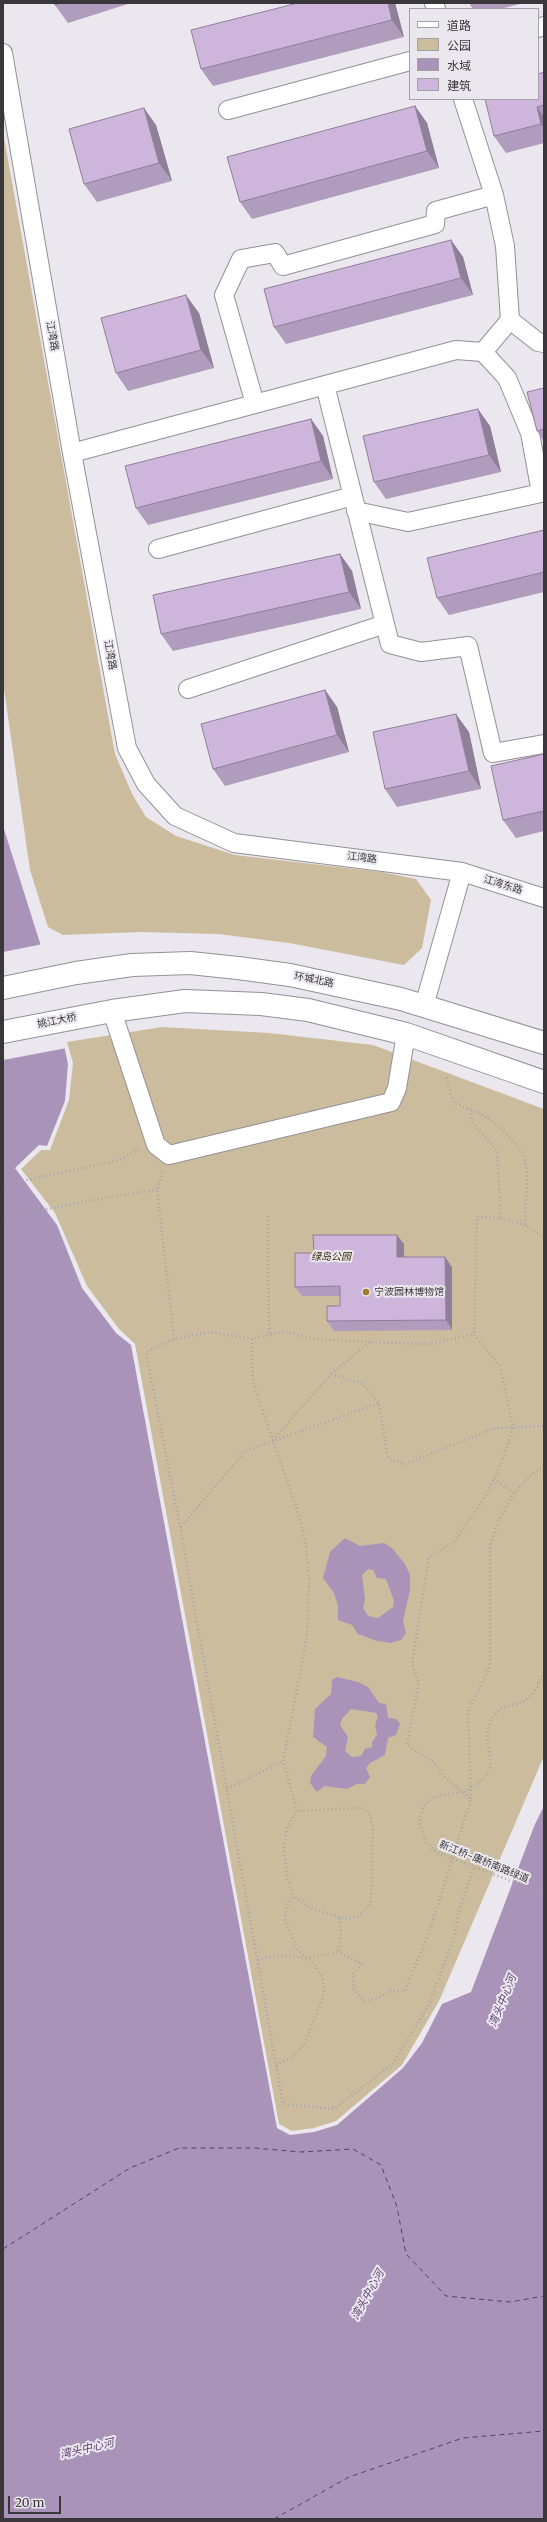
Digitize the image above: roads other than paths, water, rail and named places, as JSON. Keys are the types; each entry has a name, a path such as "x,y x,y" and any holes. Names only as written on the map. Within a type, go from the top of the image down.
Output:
{"main road":[{"name":"环城北路","path":"3,988 76,973 132,965 190,963 231,967 290,975 424,1006 544,1043"},
{"path":"112,1011 185,1001 261,1004 308,1010 406,1034 544,1082"},
{"name":"姚江大桥","path":"3,1032 112,1011"}],"street":[{"name":"江湾路","path":"3,53 72,453 127,748 146,784 175,816 234,843 462,872"},
{"path":"228,110 409,61"},
{"path":"463,100 494,195 505,246 510,320 483,352"},
{"path":"255,404 224,295 241,259 275,253 283,266 434,224 436,211 494,195"},
{"path":"510,320 538,342 544,343"},
{"path":"72,453 456,350 483,352 507,378 530,433 542,493 408,522 354,504 158,549"},
{"path":"325,385 390,644 420,652 468,646 493,753 544,744"},
{"path":"188,689 385,624"},
{"path":"424,1006 462,872"},
{"name":"江湾东路","path":"462,872 544,898"},
{"path":"112,1011 156,1145 169,1155 197,1147 359,1112 390,1102 397,1088 406,1034"}],"water":[{"name":"湾头中心河","path":"3,826 47,965 68,1064 65,1101 47,1146 39,1145 15,1168 57,1225 82,1288 116,1333 131,1345 277,2128 290,2135 314,2132 337,2125 403,2068 422,2043 442,2004 471,1992 535,1824 544,1806 544,2519 3,2519"},
{"path":"345,1538 360,1546 384,1543 392,1548 405,1564 410,1575 410,1590 403,1621 406,1633 401,1640 391,1643 377,1641 358,1634 352,1625 338,1620 338,1606 334,1593 323,1578 330,1552","holes":["368,1569 373,1570 377,1578 386,1579 394,1601 393,1607 378,1618 368,1616 363,1608 365,1599 362,1575"]},
{"path":"337,1677 358,1682 368,1687 379,1703 386,1704 388,1718 396,1719 400,1724 396,1735 388,1738 385,1755 370,1763 366,1768 370,1777 365,1784 357,1784 347,1789 324,1786 317,1792 310,1783 311,1776 326,1756 327,1747 313,1737 315,1709 331,1694 332,1680","holes":["351,1709 376,1713 378,1717 375,1725 377,1735 372,1742 372,1747 365,1749 361,1756 352,1757 345,1751 348,1737 340,1725 342,1719"]}],"place":[{"name":"宁波园林博物馆","path":"366,1292"}],"park label":[{"name":"绿岛公园","path":"331,1257"}]}
